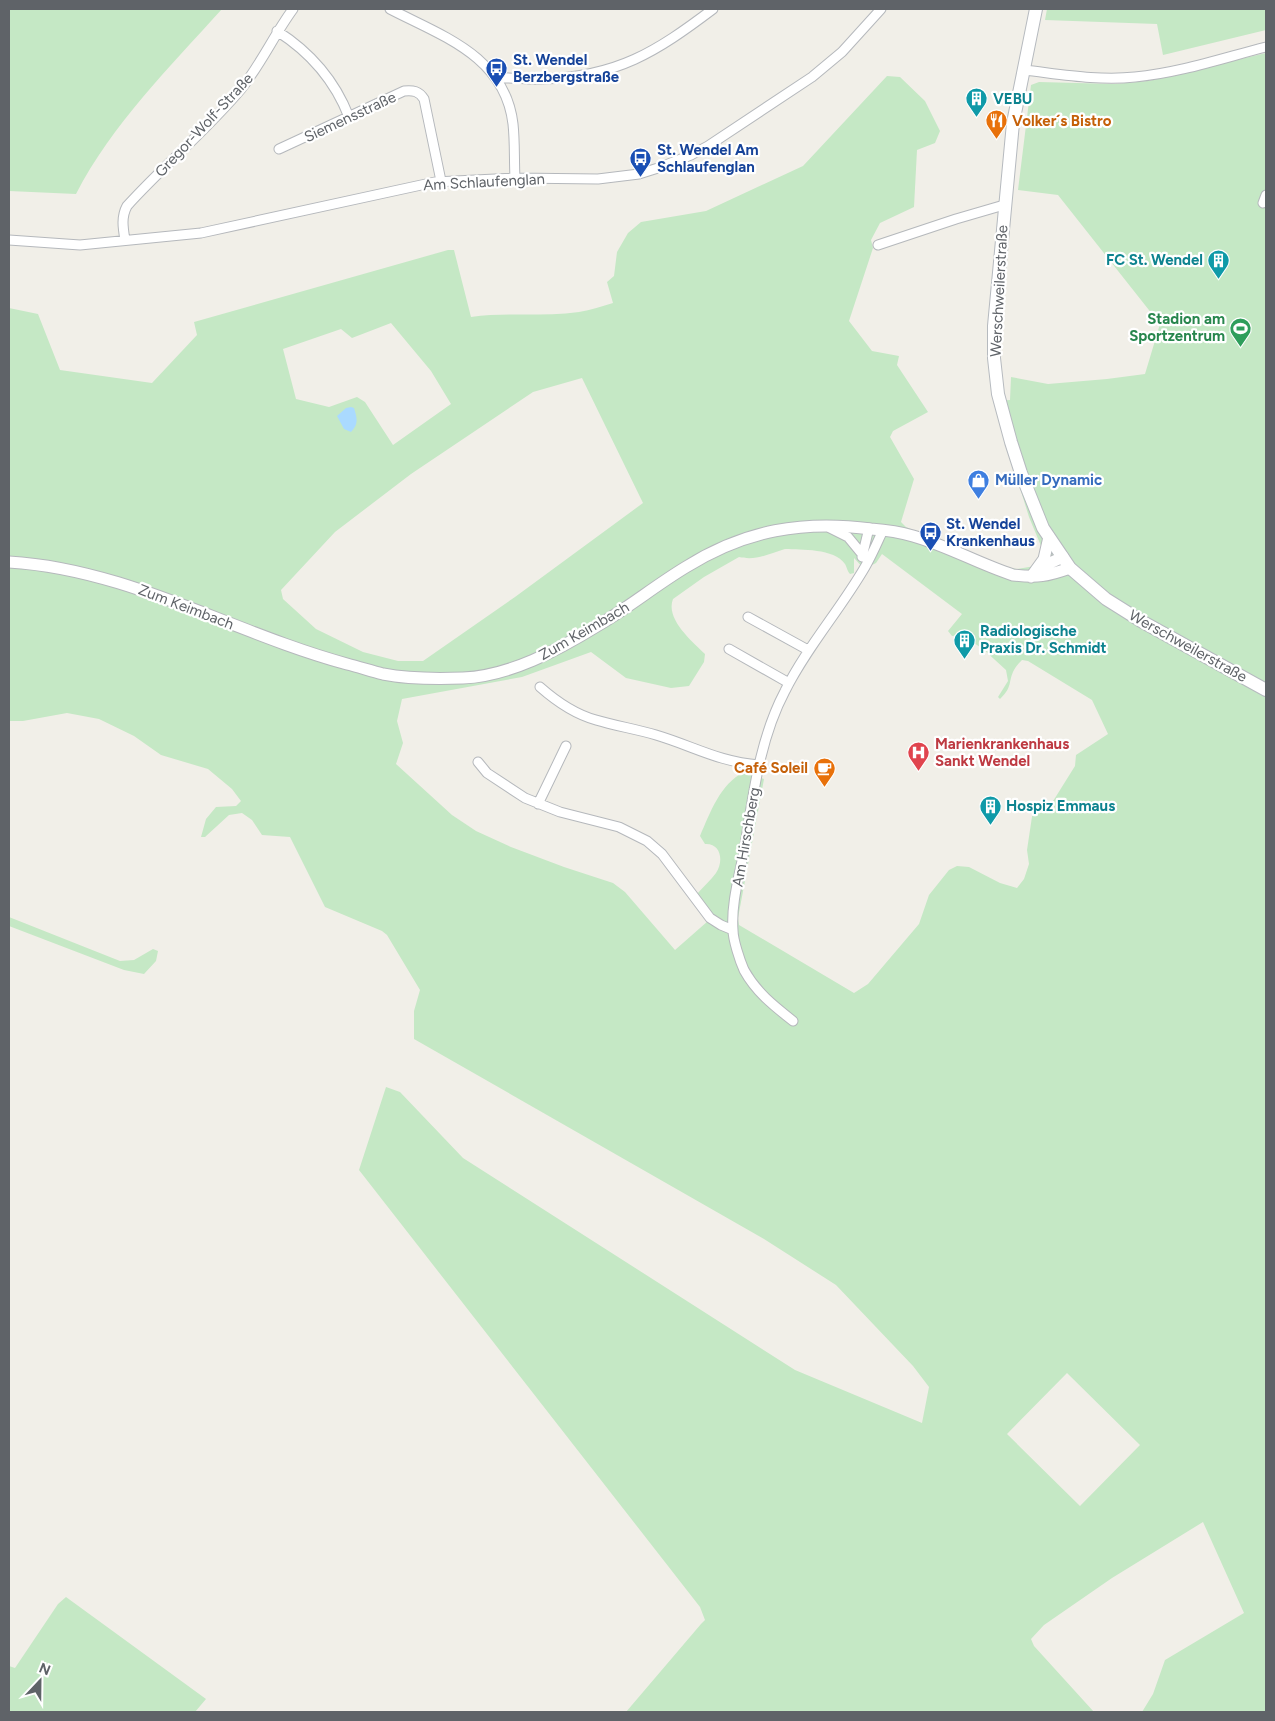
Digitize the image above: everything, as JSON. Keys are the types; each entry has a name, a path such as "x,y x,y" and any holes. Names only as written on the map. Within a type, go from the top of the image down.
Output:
{"main road":[{"name":"Werschweilerstraße","path":"1036,9 1013,123 994,326 994,358 998,394 1021,473 1043,528 1049,537 1067,563 1106,599 1141,621 1266,690"}],"street":[{"name":"Gregor-Wolf-Straße","path":"125,240 122,221 123,213 127,206 222,110 241,88 293,9"},
{"path":"390,9 465,48 484,63 497,78 508,101 512,118 515,178"},
{"path":"497,78 542,79 574,77 620,66 666,43 713,9"},
{"name":"Am Schlaufenglan","path":"9,240 80,245 201,233 441,181 515,178 617,178 650,170 691,155 708,146 830,63 859,34 880,9"},
{"path":"277,31 318,64 330,79 349,117"},
{"path":"1024,70 1110,78 1135,77 1159,74 1266,47"},
{"name":"Siemensstraße","path":"279,149 404,91 411,90 421,94 424,98 441,181"},
{"path":"878,245 1004,205"},
{"path":"825,525 848,537 862,554"},
{"name":"Zum Keimbach","path":"9,562 63,569 99,577 320,657 383,674 420,678 467,678 504,671 548,655 614,616 687,566 751,535 784,528 825,525 883,530 912,536 1013,575 1035,573 1045,577 1067,563"},
{"path":"864,569 862,554 869,528"},
{"name":"Am Hirschberg","path":"793,1021 762,996 744,969 733,930 735,900 760,765 769,729 789,683 808,650 864,569 883,530"},
{"path":"1035,573 1044,559 1049,537"},
{"path":"748,617 808,650"},
{"path":"729,650 789,683"},
{"path":"540,687 567,708 594,720 614,721 718,758 738,763 760,765"},
{"path":"538,804 566,746"},
{"path":"478,762 487,773 509,789 538,804 560,812 619,827 647,841 662,854 710,918 733,930"}],"green space":[{"path":"9,9 222,9 124,120 90,168 76,194 9,191"},
{"path":"1047,9 1266,9 1266,30 1163,55 1157,24 1045,20"},
{"path":"1266,53 1266,1712 1142,1712 1153,1694 1165,1660 1244,1613 1203,1522 1112,1578 1044,1625 1031,1639 1034,1646 1094,1712 626,1712 705,1620 700,1607 359,1170 386,1087 400,1092 463,1158 795,1370 922,1423 929,1387 913,1366 836,1285 764,1239 414,1039 414,1011 420,990 387,935 382,931 325,907 290,837 262,835 252,820 242,813 229,815 205,837 201,837 206,819 216,807 236,806 241,801 232,789 208,769 161,755 134,736 99,719 67,713 23,721 9,721 9,308 38,314 60,370 152,383 197,335 194,322 448,250 454,250 471,317 552,314 592,309 613,303 607,282 614,276 617,252 628,233 641,222 706,211 803,166 887,76 900,77 925,101 940,131 935,143 917,150 914,207 880,223 871,240 873,248 849,321 872,351 899,356 897,365 928,412 893,431 890,437 914,479 901,522 906,527 999,566 1017,569 1035,566 1044,553 1029,517 993,401 1010,400 1011,377 1048,384 1145,374 1160,324 1058,195 1018,190 1031,85 1039,82 1115,84 1148,81","holes":["391,323 431,371 451,404 393,445 365,402 357,397 329,407 296,399 283,349 341,329 352,338","582,378 643,503 515,597 423,661 398,661 363,652 316,629 283,599 281,590 335,532 411,474 533,392","785,549 825,552 840,559 850,574 854,573 854,558 864,569 876,563 882,554 962,614 948,631 952,636 962,635 983,649 1006,670 1008,681 998,697 1000,699 1007,691 1012,674 1017,666 1022,660 1028,661 1092,700 1108,734 1076,755 1075,766 1050,806 1033,810 1027,850 1029,864 1024,879 1017,888 1000,883 969,867 957,866 949,870 929,895 919,924 868,984 854,993 739,925 738,918 764,779 744,772 728,784 712,809 700,836 705,844 715,846 718,850 720,863 716,873 697,894 708,921 675,950 625,892 613,883 511,847 476,831 452,815 396,764 403,743 397,721 402,699 522,677 591,652 626,678 671,688 689,686 704,662 705,654 687,637 676,622 672,607 673,599 704,577 739,557 757,558","1067,1373 1140,1445 1080,1506 1007,1434"]},
{"path":"9,917 120,961 134,960 153,949 158,951 156,961 144,974 124,970 9,926"},
{"path":"66,1597 206,1699 195,1712 9,1712 9,1666 15,1668 58,1604"}],"water":[{"path":"346,408 354,408 357,421 351,432 344,429 337,416"}],"place":[{"name":"St. Wendel Berzbergstraße","path":"497,88"},
{"name":"VEBU","path":"977,118"},
{"name":"Volker´s Bistro","path":"996,140"},
{"name":"St. Wendel Am Schlaufenglan","path":"641,178"},
{"name":"FC St. Wendel","path":"1219,279"},
{"name":"Stadion am Sportzentrum","path":"1241,347"},
{"name":"Müller Dynamic","path":"979,499"},
{"name":"St. Wendel Krankenhaus","path":"930,552"},
{"name":"Radiologische Praxis Dr. Schmidt","path":"964,659"},
{"name":"Marienkrankenhaus Sankt Wendel","path":"919,772"},
{"name":"Café Soleil","path":"824,787"},
{"name":"Hospiz Emmaus","path":"990,825"}]}
